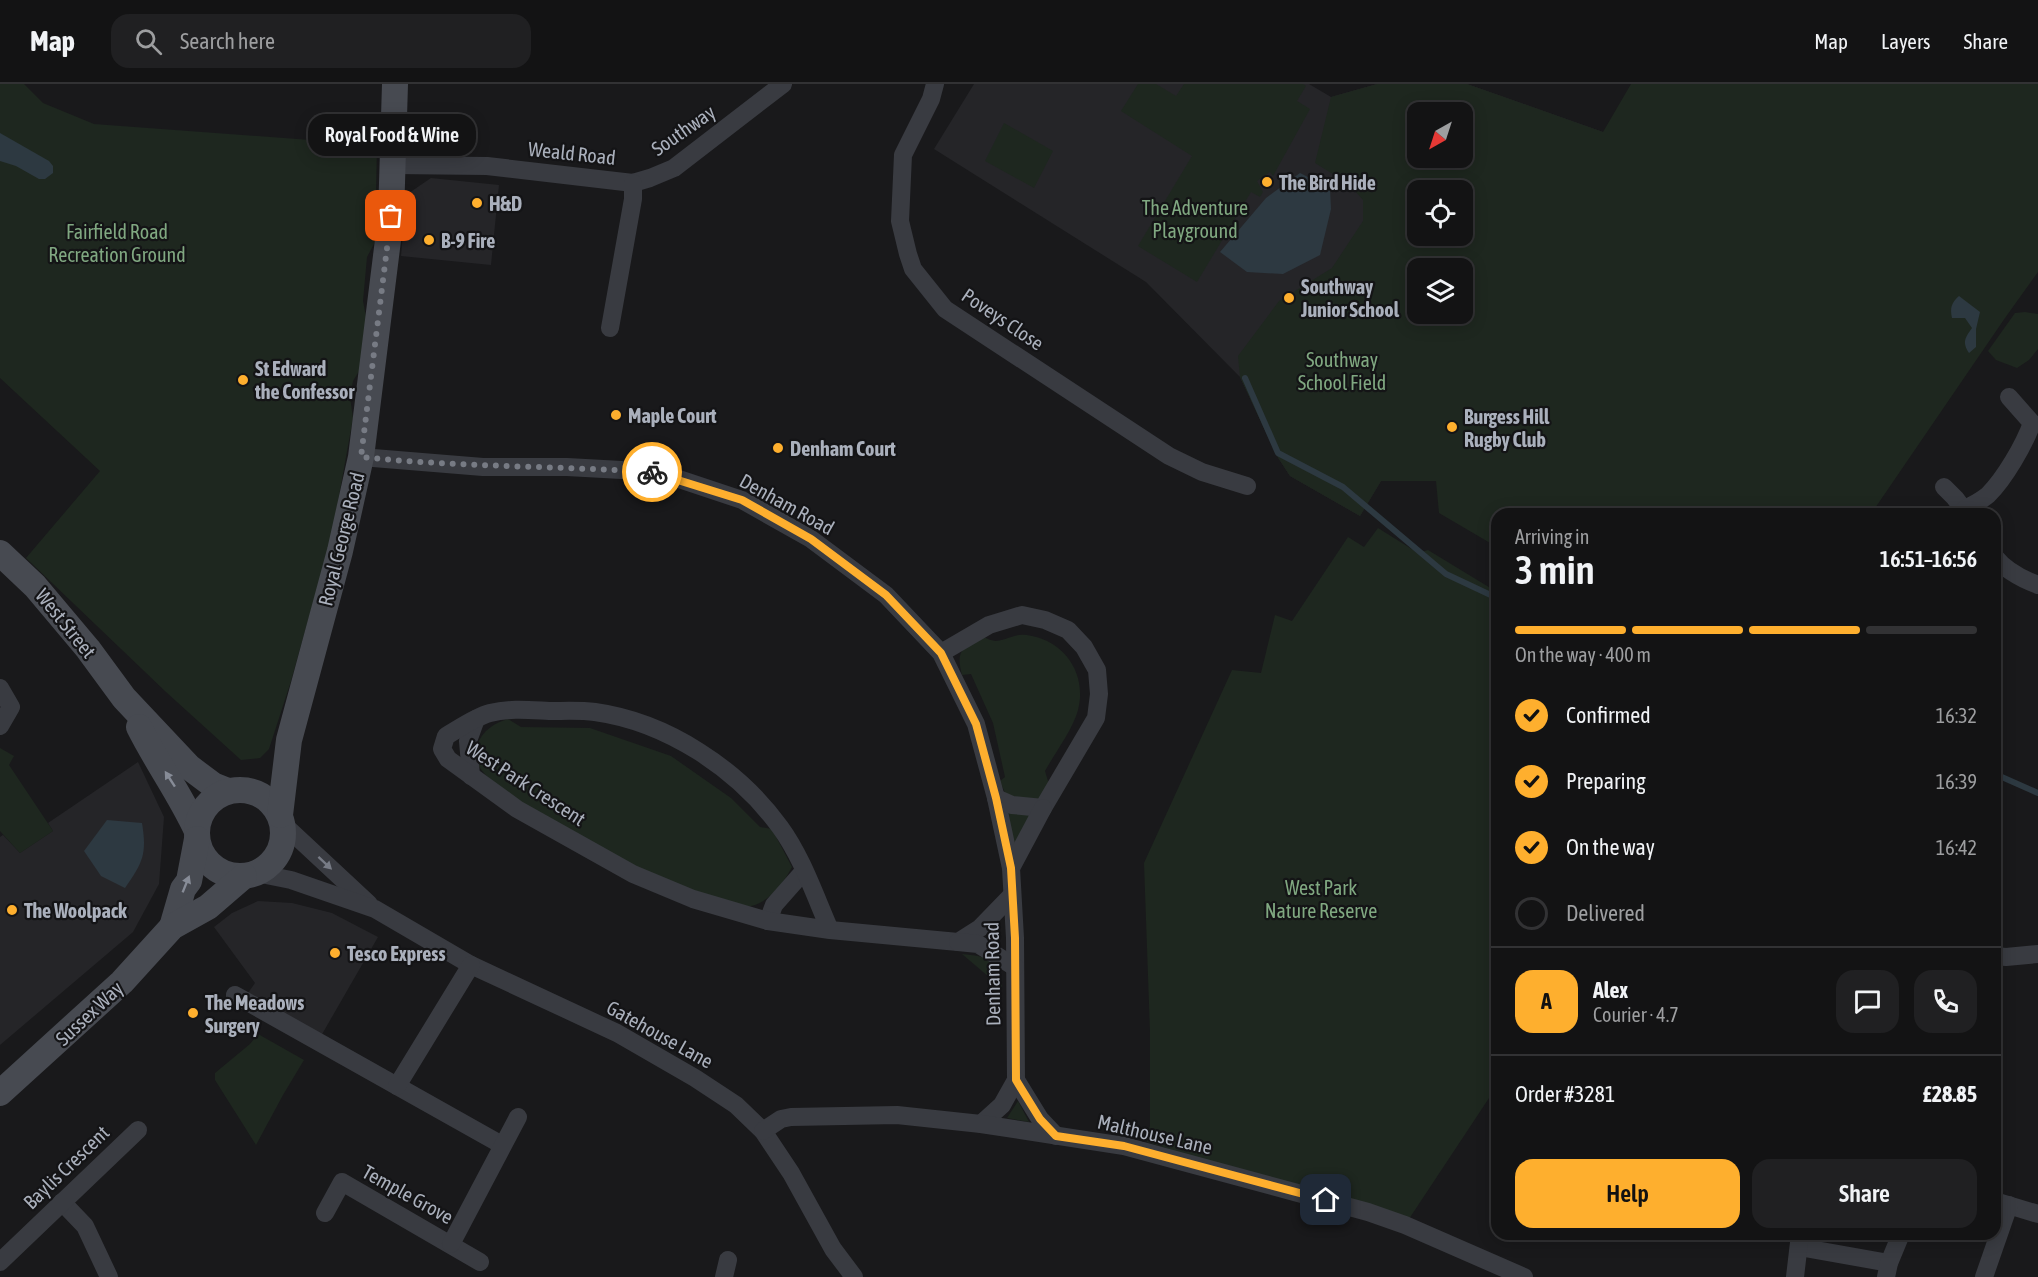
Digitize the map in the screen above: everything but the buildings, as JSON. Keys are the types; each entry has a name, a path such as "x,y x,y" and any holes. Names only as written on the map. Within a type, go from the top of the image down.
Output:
{"street":[{"name":"Royal George Road","path":"281,819 289,740 340,551 361,457 391,216 394,84"},
{"name":"Southway","path":"633,183 674,168 783,84"},
{"name":"Poveys Close","path":"935,84 931,99 903,155 900,221 913,269 945,309 1169,456 1202,472 1247,486"},
{"name":"Weald Road","path":"393,165 487,166 633,183 633,199 610,328"},
{"path":"1970,508 1987,495 2033,435 2032,423 2009,397"},
{"name":"Denham Road","path":"361,457 483,467 567,467 658,472 742,500 811,539 886,595 941,653 976,724 996,798 1011,868 1016,1080"},
{"path":"1944,487 1962,508"},
{"name":"West Street","path":"0,553 35,586 88,649 124,698 189,767 213,785 238,791"},
{"path":"2001,566 2038,585"},
{"name":"Denham Road","path":"941,653 988,625 1022,615 1045,620 1068,630 1084,647 1096,670 1099,694 1096,718 1011,868"},
{"path":"0,688 11,707 0,726"},
{"name":"West Street","path":"124,698 152,752 182,799 197,835"},
{"name":"West Park Crescent","path":"830,930 804,871 781,828 747,789 674,737 625,718 594,712 505,710 487,714 446,736 441,749 448,759 517,809 633,874 693,899 768,921 830,930 978,944 1015,967"},
{"path":"471,776 468,741 476,719"},
{"name":"Royal George Road","path":"238,791 264,782 289,740"},
{"path":"238,791 267,799 281,819 284,835 278,854 266,868 250,875 225,874 215,868 202,853 197,835 199,818 206,806 216,797 238,791"},
{"path":"996,798 1012,805 1043,808"},
{"name":"Gatehouse Lane","path":"281,819 375,909"},
{"name":"Sussex Way","path":"172,927 183,889 189,881 197,835"},
{"path":"768,921 774,904 804,871"},
{"name":"Sussex Way","path":"1,1091 122,982 172,927 208,907 250,875"},
{"name":"Gatehouse Lane","path":"250,875 291,880 375,909 471,965 627,1039 736,1105 763,1131 791,1173 833,1249 854,1277"},
{"path":"958,942 980,928 1011,896"},
{"path":"2001,957 2038,954"},
{"path":"397,1086 471,965"},
{"path":"235,994 502,1145"},
{"path":"981,1124 1002,1105 1016,1080 1040,1119 1056,1136"},
{"name":"Malthouse Lane","path":"763,1131 781,1119 790,1117 897,1115 981,1124 1124,1146 1368,1212 1405,1225 1524,1277"},
{"name":"Temple Grove","path":"450,1244 518,1117"},
{"name":"Baylis Crescent","path":"0,1262 138,1130"},
{"name":"Temple Grove","path":"325,1213 342,1182 480,1262"},
{"path":"62,1202 85,1227 110,1277"},
{"path":"2002,1203 2038,1215"},
{"path":"1795,1277 1799,1241 1887,1270 1899,1240"},
{"path":"1984,1277 1993,1240"}],"shaded area":[{"name":"Southway Junior School","path":"974,84 1309,84 1331,97 1377,84 1467,84 1603,132 1360,516 1290,476 1277,456 1240,377 1146,282 934,149"},
{"path":"0,133 49,161 53,166 53,173 45,179 39,179 16,166 0,161"},
{"path":"1300,173 1330,188 1331,209 1320,255 1283,274 1247,272 1220,252 1266,198"},
{"path":"431,178 499,185 491,265 401,256 406,195"},
{"path":"1959,296 1980,312 1976,329 1976,347 1969,353 1965,340 1972,328 1965,318 1952,318 1952,306"},
{"path":"138,762 164,817 159,884 133,932 0,1045 0,837 3,835 20,853 53,831 48,823"},
{"path":"107,820 142,823 144,850 140,864 125,888 101,876 84,851"},
{"path":"258,901 292,903 332,913 378,937 321,1036 248,993 255,983 214,927 232,913"}],"green space":[{"name":"Fairfield Road Recreation Ground","path":"0,84 24,84 43,103 94,124 377,145 375,242 367,257 363,301 367,322 364,363 353,381 350,397 353,418 332,535 291,681 269,749 260,758 241,760 26,558 100,471 0,378"},
{"name":"The Adventure Playground","path":"1138,84 1156,84 1176,96 1184,84 1303,84 1306,86 1297,101 1310,109 1273,176 1270,172 1257,181 1263,192 1260,197 1251,192 1197,282 1138,246 1192,156 1121,111"},
{"name":"Southway School Field","path":"1377,84 1467,84 1603,132 1631,84 2038,84 2038,272 1875,508 1491,508 1491,543 1439,513 1436,481 1381,481 1360,516 1290,476 1277,456 1240,377 1238,356 1279,301 1332,268 1363,221 1363,200 1349,184 1315,163 1331,97"},
{"path":"1004,123 1053,151 1034,188 985,161"},
{"path":"2015,313 2038,314 2038,349 2029,360 2017,368 1996,360 1988,351"},
{"name":"West Park Nature Reserve","path":"1378,528 1418,553 1428,550 1491,588 1491,1095 1405,1225 1147,1142 1150,1125 1150,1032 1144,863 1232,670 1261,673 1275,615 1292,621 1348,537 1364,547"},
{"path":"979,635 996,641 1017,635 1044,640 1064,653 1076,673 1080,697 1078,710 1068,733 1045,771 1050,788 1041,799 1026,801 1005,793 1000,781 1005,777 993,723 971,674 962,675 960,667 962,652"},
{"path":"508,719 521,727 590,728 671,756 731,798 760,827 772,829 792,867 784,881 773,893 760,903 745,907 671,882 614,858 571,835 524,805 488,777 479,766 476,753 482,735 493,725"},
{"path":"0,748 14,756 9,765 53,831 20,853 0,831"},
{"path":"1007,810 1034,814 1014,847"},
{"path":"962,954 979,956 996,966 1002,988"},
{"path":"258,1034 304,1060 256,1145 215,1080 215,1073 250,1044"},
{"path":"1018,1101 1029,1122 1007,1118"}],"waterway":[{"path":"1245,378 1278,453 1343,487 1446,574 1491,595"},
{"path":"2001,777 2038,793"}],"way so far":[{"path":"391,216 361,457 483,467 567,467 652,472"}],"place":[{"name":"The Bird Hide","path":"1267,182"},
{"name":"H&D","path":"477,203"},
{"name":"Royal Food & Wine","path":"391,216"},
{"name":"B-9 Fire","path":"429,240"},
{"name":"Southway Junior School","path":"1289,298"},
{"name":"St Edward the Confessor","path":"243,380"},
{"name":"Maple Court","path":"616,415"},
{"name":"Burgess Hill Rugby Club","path":"1452,427"},
{"name":"Denham Court","path":"778,448"},
{"name":"The Woolpack","path":"12,910"},
{"name":"Tesco Express","path":"335,953"},
{"name":"The Meadows Surgery","path":"193,1013"}],"route":[{"path":"652,472 742,500 811,539 886,595 941,653 976,724 996,798 1011,868 1015,938 1016,1080 1040,1119 1056,1136 1124,1146 1326,1200"}]}
